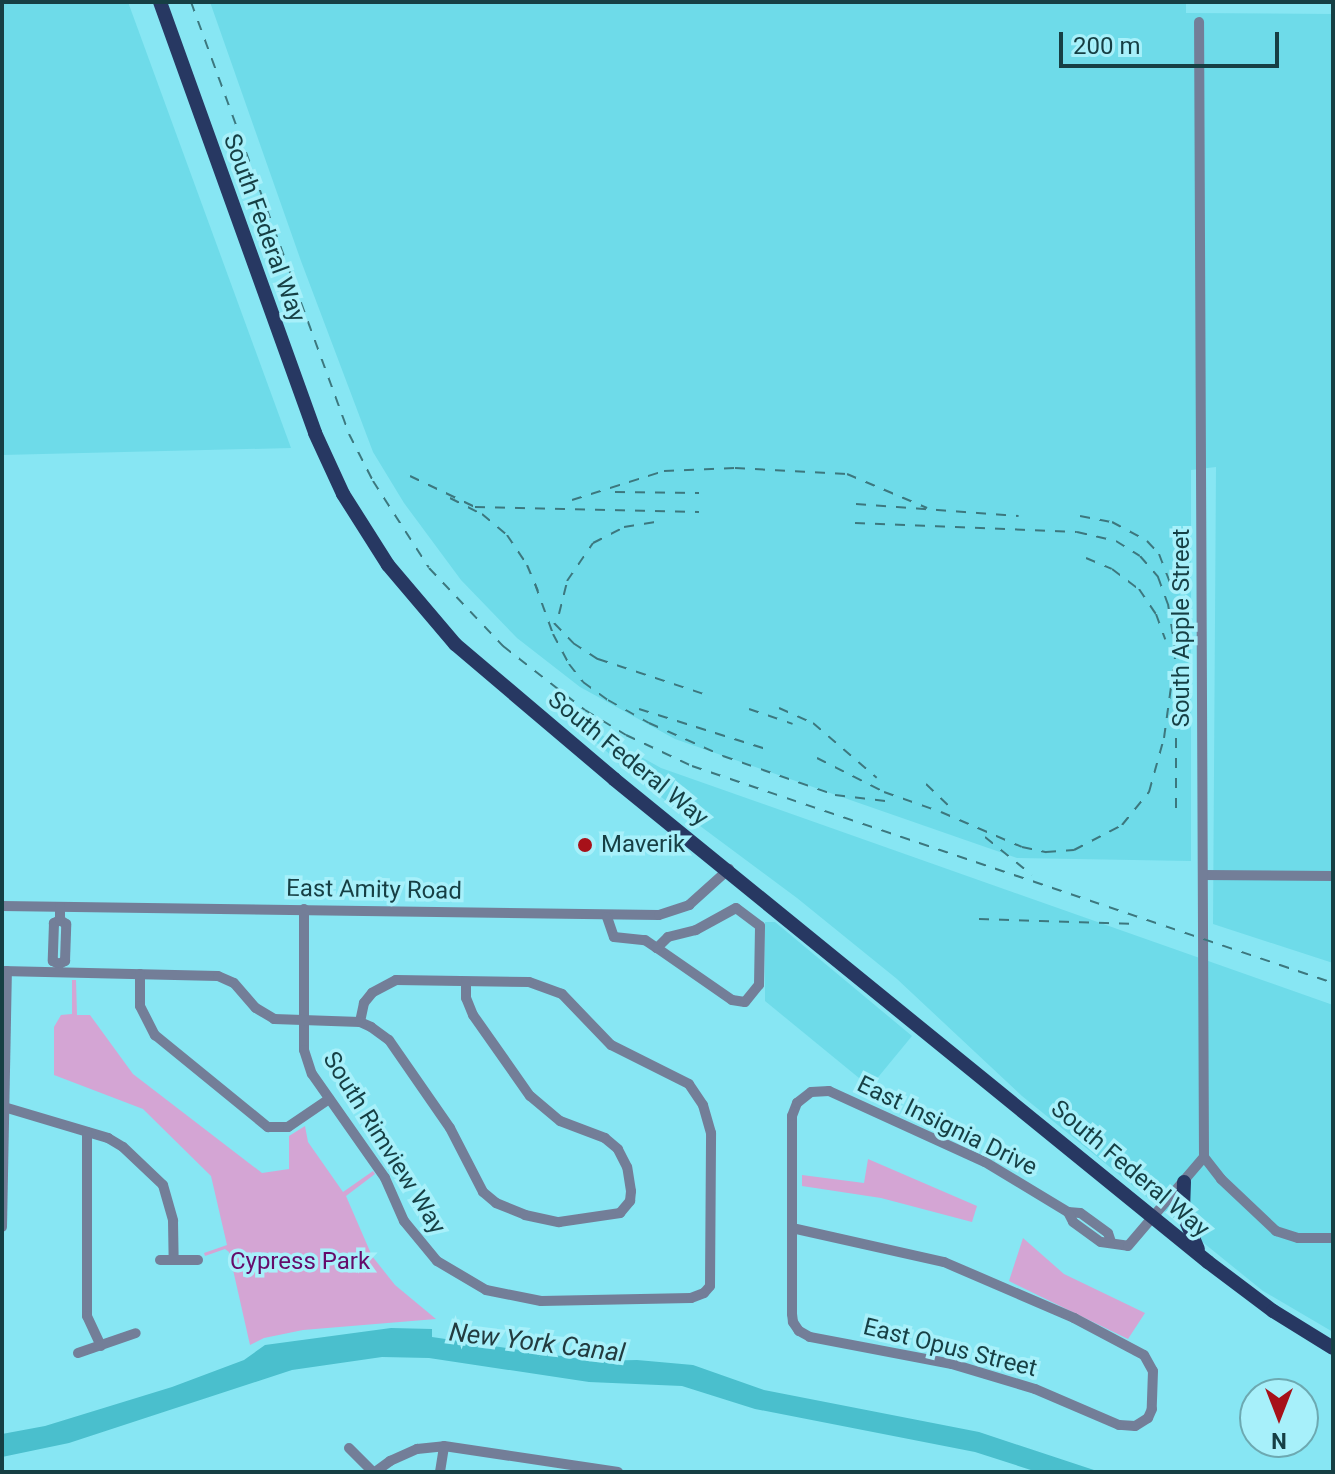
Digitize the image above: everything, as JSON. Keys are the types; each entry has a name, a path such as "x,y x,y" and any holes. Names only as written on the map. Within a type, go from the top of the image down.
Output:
{"main road":[{"name":"South Federal Way","path":"160,2 315,433 363,529 455,644 614,779 729,869 1208,1262 1273,1311 1333,1348"},
{"path":"1184,1182 1182,1202 1186,1224 1208,1262"}],"street":[{"name":"South Apple Street","path":"1199,22 1204,1157"},
{"name":"East Amity Road","path":"2,906 304,909 607,917 673,913 707,891 729,869"},
{"path":"1203,875 1333,876"},
{"path":"59,968 53,961 54,923 60,920 60,907"},
{"path":"607,917 614,937 638,938 657,948 732,1000 745,1002 759,985 760,926 736,908 696,930 668,937 657,948"},
{"name":"South Rimview Way","path":"304,909 304,1050 312,1074 385,1178 404,1221 419,1243 463,1279 513,1296 561,1302 691,1298 704,1293 712,1277 711,1133 698,1095 679,1077 611,1045 570,1001 553,989 529,982 466,982"},
{"path":"2,1227 4,971 59,968 218,976 234,983 264,1015 304,1021 360,1022 389,1040 450,1128 483,1192 496,1203 525,1215 559,1222 613,1215 630,1201 627,1167 618,1149 605,1138 560,1121 530,1096 468,1007 466,982 396,980 383,985 364,1003 360,1022"},
{"path":"140,974 140,1006 155,1035 268,1127 288,1127 329,1099"},
{"name":"East Insignia Drive","path":"792,1228 792,1116 803,1095 819,1090 829,1091 985,1162 1068,1212 1080,1213 1108,1233 1111,1242 1120,1247 1128,1246 1156,1217"},
{"path":"4,1107 116,1142 163,1185 173,1221 174,1260"},
{"path":"87,1132 87,1316 101,1346"},
{"path":"1156,1217 1204,1157 1221,1179 1276,1231 1298,1238 1333,1238"},
{"name":"East Opus Street","path":"792,1228 944,1262 1074,1318 1144,1355 1153,1371 1152,1409 1148,1418 1135,1426 1119,1425 1035,1389 952,1364 810,1337 799,1331 792,1314 792,1228"},
{"path":"160,1260 198,1260"},
{"path":"78,1353 136,1333"},
{"path":"440,1472 444,1446"},
{"path":"349,1448 374,1472 417,1449 444,1446 618,1472"}],"shaded area":[{"path":"2,2 128,2 291,448 2,455"},
{"path":"210,2 1186,2 1186,13 1333,14 1333,963 1213,924 1216,467 1191,470 1191,861 1017,858 675,739 580,687 517,638 461,580 404,503 373,452 301,261"},
{"path":"562,713 661,768 1333,1005 1333,1332 1263,1291 1022,1096 897,979 797,898 649,788"},
{"path":"765,922 775,922 912,1036 870,1087 765,1001"},
{"path":"391,1328 432,1329 432,1337 595,1361 637,1360 693,1365 764,1390 979,1432 1100,1472 1037,1472 975,1452 755,1409 682,1386 589,1382 429,1358 382,1357 292,1370 69,1443 2,1457 2,1434 45,1426 172,1387 244,1360 265,1345"}],"green space":[{"name":"Cypress Park","path":"72,980 76,980 77,1015 90,1015 133,1074 262,1173 289,1169 289,1136 305,1126 308,1142 343,1192 373,1171 375,1174 346,1196 372,1256 395,1285 436,1319 303,1330 264,1338 250,1345 229,1252 225,1249 205,1256 204,1253 227,1245 211,1176 143,1109 54,1075 54,1027 61,1015 72,1014"},
{"path":"868,1159 977,1206 972,1222 881,1198 802,1186 802,1175 864,1183"},
{"path":"1023,1238 1064,1274 1145,1313 1128,1339 1009,1281"}],"railway":[{"path":"191,2 349,434 373,481 429,568 503,646 585,710 626,735 692,766 1333,983"},
{"path":"572,500 664,471 735,468 847,474 927,508"},
{"path":"410,476 475,507 699,512"},
{"path":"615,492 699,493"},
{"path":"450,498 482,514 507,535 527,565 538,591"},
{"path":"856,504 1019,516"},
{"path":"1080,516 1112,522 1147,541 1159,554 1170,582"},
{"path":"559,614 567,581 593,543 624,527 662,521"},
{"path":"855,523 1077,532 1116,541 1140,556 1158,577 1168,604 1175,648"},
{"path":"1086,558 1112,569 1139,589 1156,614 1165,639"},
{"path":"535,584 553,634 569,664 583,682 608,700 649,723 723,756 835,795 894,802"},
{"path":"554,623 573,643 598,659 707,695"},
{"path":"817,758 884,792 941,812 1022,847 1046,852 1074,850 1122,825 1149,792 1164,738 1175,658"},
{"path":"779,708 813,723 877,778"},
{"path":"639,709 769,750"},
{"path":"749,709 793,724"},
{"path":"1176,718 1176,818"},
{"path":"926,784 954,811"},
{"path":"985,837 1032,875"},
{"path":"979,919 1138,924"}],"place":[{"name":"Maverik","path":"585,845"}],"water label":[{"name":"New York Canal","path":"537,1343"}]}
